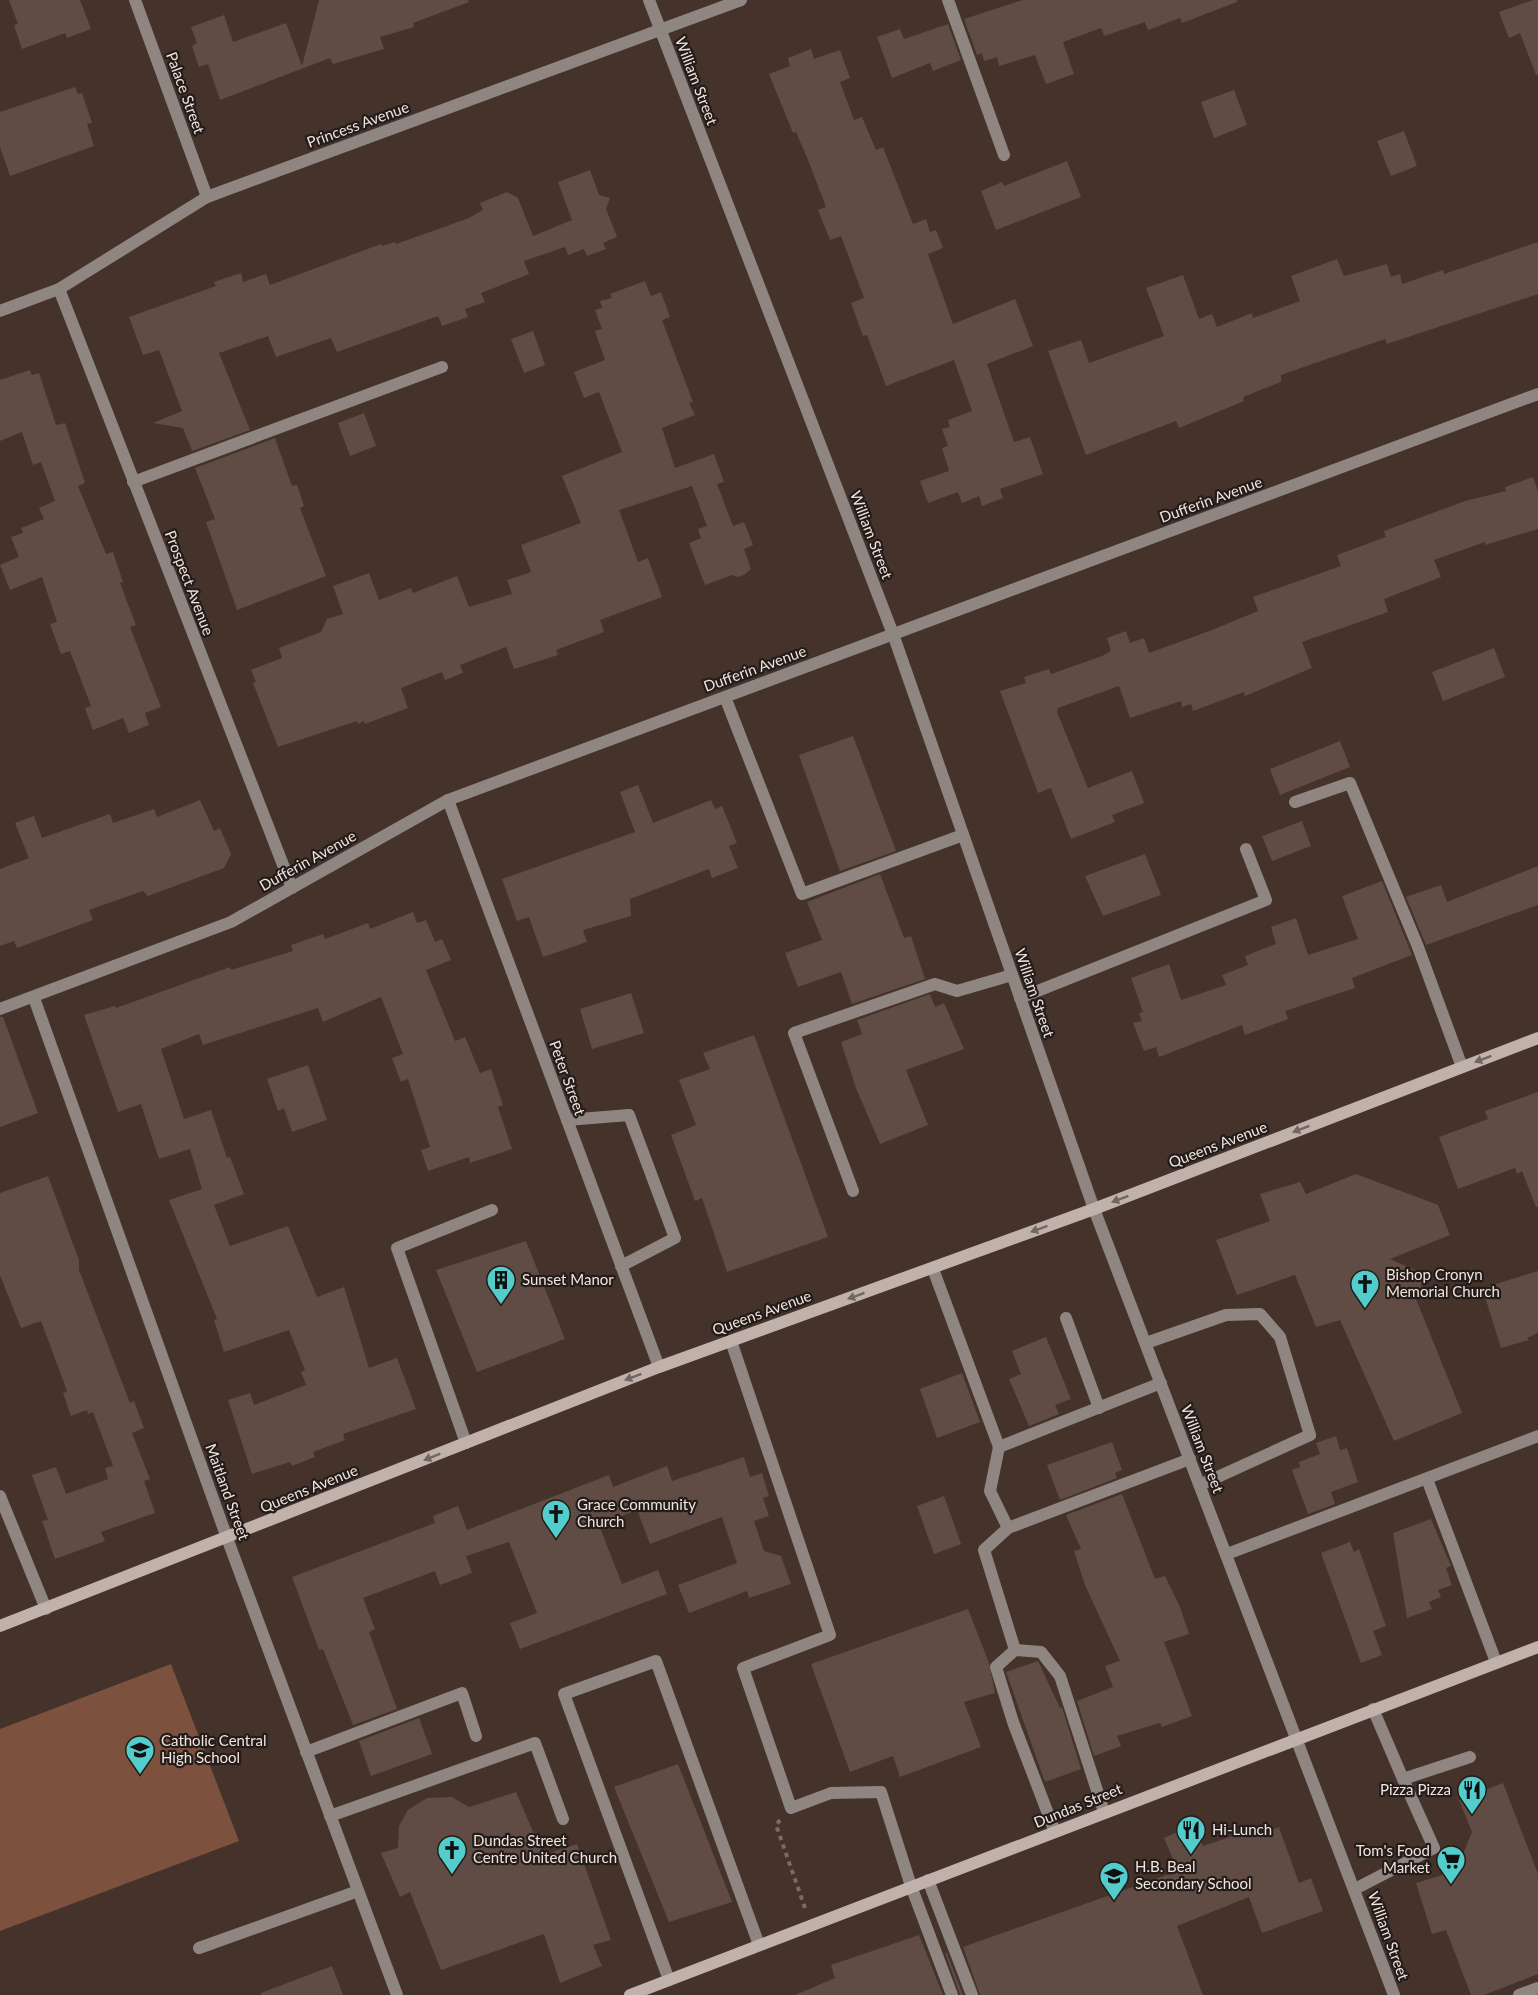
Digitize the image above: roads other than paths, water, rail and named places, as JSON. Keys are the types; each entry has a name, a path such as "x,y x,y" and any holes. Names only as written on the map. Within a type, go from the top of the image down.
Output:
{"main road":[{"name":"Queens Avenue","path":"0,1626 659,1367 1094,1209 1538,1038"},
{"name":"Dundas Street","path":"630,1995 1298,1737 1538,1647"}],"street":[{"name":"Palace Street","path":"135,0 207,197"},
{"name":"William Street","path":"649,0 893,634 1094,1209 1298,1737 1394,1995"},
{"name":"Princess Avenue","path":"0,311 58,289 207,197 741,0"},
{"path":"948,0 1004,155"},
{"name":"Prospect Avenue","path":"58,289 292,888"},
{"path":"134,482 442,367"},
{"name":"Dufferin Avenue","path":"0,1009 231,922 448,800 1538,394"},
{"path":"725,697 802,894 963,835"},
{"path":"1295,802 1350,783 1418,947 1462,1067"},
{"name":"Peter Street","path":"448,800 659,1367"},
{"path":"1020,998 1266,900 1246,849"},
{"path":"854,1191 794,1033 935,984 957,991 1012,975"},
{"name":"Maitland Street","path":"34,998 227,1538 397,1995"},
{"path":"567,1120 629,1115 675,1238 621,1266"},
{"path":"466,1443 396,1248 492,1210"},
{"path":"933,1269 999,1447 990,1491 1008,1528"},
{"path":"1146,1343 1226,1315 1238,1313 1260,1314 1280,1337 1310,1435 1200,1485"},
{"path":"1066,1318 1099,1408"},
{"path":"731,1341 830,1635 744,1668 791,1808 831,1793 881,1792 911,1886 952,1995"},
{"path":"999,1447 1161,1383"},
{"path":"1227,1554 1538,1436"},
{"path":"1015,1650 984,1550 1008,1528 1190,1459"},
{"path":"1427,1479 1496,1662"},
{"path":"0,1496 46,1609"},
{"path":"1055,1832 1013,1722 996,1667 1015,1650 1041,1652 1060,1676 1104,1812"},
{"path":"669,1980 564,1694 656,1661 759,1945"},
{"path":"306,1752 462,1693 476,1736"},
{"path":"1354,1889 1434,1848 1372,1709"},
{"path":"330,1816 535,1743 563,1819"},
{"path":"1403,1779 1470,1757"},
{"path":"928,1880 972,1995"},
{"path":"199,1948 358,1891"},
{"path":"1519,1995 1538,1988"}],"place":[{"name":"Sunset Manor","path":"501,1306"},
{"name":"Bishop Cronyn Memorial Church","path":"1365,1310"},
{"name":"Grace Community Church","path":"556,1540"},
{"name":"Catholic Central High School","path":"140,1776"},
{"name":"Pizza Pizza","path":"1472,1816"},
{"name":"Hi-Lunch","path":"1191,1856"},
{"name":"Dundas Street Centre United Church","path":"452,1876"},
{"name":"Tom's Food Market","path":"1451,1886"},
{"name":"H.B. Beal Secondary School","path":"1114,1902"}]}
